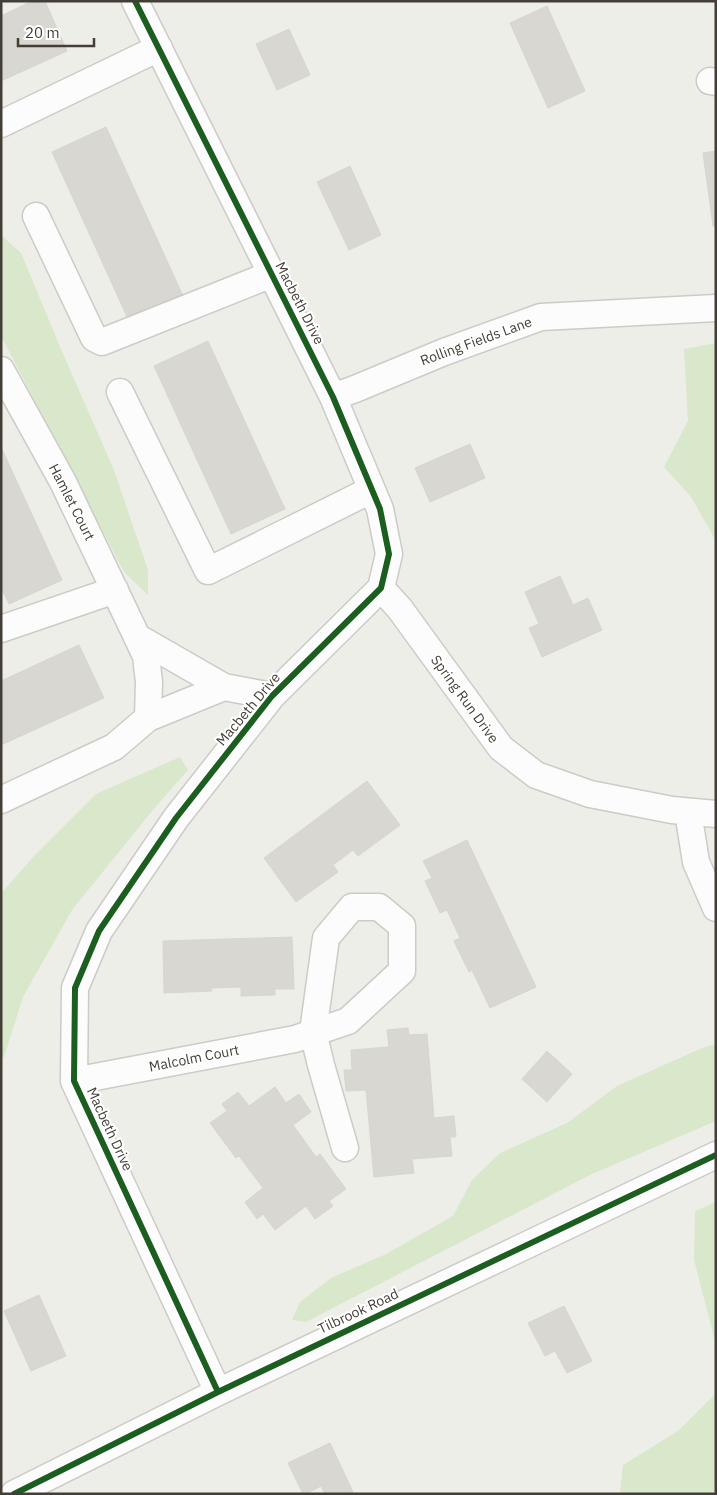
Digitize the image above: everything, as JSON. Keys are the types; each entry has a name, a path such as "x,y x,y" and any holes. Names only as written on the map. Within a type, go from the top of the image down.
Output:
{"street":[{"name":"Macbeth Drive","path":"135,1 333,397 380,509 389,554 381,588 272,696 176,818 99,931 75,988 74,1081 218,1392"},
{"path":"1,124 159,48"},
{"path":"36,216 94,338 102,342 272,274"},
{"name":"Rolling Fields Lane","path":"333,397 355,390 444,352 541,317 716,308"},
{"name":"Hamlet Court","path":"1,370 63,482 146,656 149,682 148,718"},
{"path":"120,392 208,571 371,490"},
{"name":"Spring Run Drive","path":"381,588 400,609 501,748 536,775 590,794 688,812 716,814"},
{"path":"1,629 115,590"},
{"path":"137,637 224,688 272,696"},
{"path":"1,800 114,747 148,718 224,688"},
{"path":"688,812 696,862 716,908"},
{"name":"Malcolm Court","path":"74,1081 295,1039 348,1021 402,971 402,926 379,907 352,907 326,938 314,1032"},
{"path":"314,1032 321,1065 345,1148"},
{"name":"Tilbrook Road","path":"14,1494 218,1392 716,1155"}],"green space":[{"path":"1,235 21,253 114,470 148,570 148,595 124,572 1,336"},
{"path":"716,343 716,541 691,497 664,467 688,421 684,349"},
{"path":"180,757 188,770 152,811 72,910 23,997 4,1057 1,1057 1,892 96,794"},
{"path":"716,1044 716,1121 592,1174 306,1322 292,1320 300,1302 331,1278 386,1254 453,1216 472,1180 500,1153 567,1123 617,1086 702,1048"},
{"path":"716,1202 716,1351 694,1260 695,1211"},
{"path":"716,1393 716,1494 620,1494 623,1465 678,1431"}],"building":[{"path":"32,1 45,1 67,51 1,81 1,16"},
{"path":"547,6 585,91 548,108 510,23"},
{"path":"289,29 310,75 277,90 256,44"},
{"path":"106,127 183,296 129,321 52,152"},
{"path":"716,151 716,226 713,226 703,153"},
{"path":"350,166 381,235 349,250 317,182"},
{"path":"208,341 285,509 231,534 154,366"},
{"path":"470,444 485,478 430,502 415,468"},
{"path":"1,447 62,580 9,604 1,587"},
{"path":"560,576 573,605 588,598 602,630 542,657 529,628 539,624 525,592"},
{"path":"79,645 104,698 1,745 1,681"},
{"path":"367,781 400,825 358,856 353,850 333,865 338,872 296,902 264,858"},
{"path":"467,840 536,987 490,1008 472,970 469,972 454,941 460,938 447,910 440,913 425,881 432,878 423,861"},
{"path":"292,937 294,989 275,989 275,995 241,996 241,987 211,988 212,991 164,993 163,941"},
{"path":"408,1028 409,1035 427,1034 434,1118 454,1116 456,1137 450,1137 452,1156 412,1159 414,1173 374,1177 366,1090 346,1091 344,1070 352,1070 351,1050 389,1047 387,1030"},
{"path":"547,1051 572,1074 547,1102 522,1079"},
{"path":"275,1087 286,1103 299,1094 311,1112 293,1125 316,1157 320,1154 346,1189 329,1201 333,1206 315,1219 306,1206 275,1230 263,1214 257,1219 245,1202 263,1188 239,1156 236,1158 210,1123 227,1111 222,1104 238,1092 249,1106"},
{"path":"39,1295 66,1356 31,1371 4,1311"},
{"path":"564,1306 592,1361 567,1373 555,1351 545,1356 528,1323"},
{"path":"330,1443 354,1494 325,1494 321,1486 303,1494 288,1463"}],"cycle path":[{"path":"135,1 333,397 380,509 389,554 381,588 272,696 176,818 99,931 75,988 74,1081 218,1392"},
{"path":"14,1494 218,1392 716,1155"}]}
